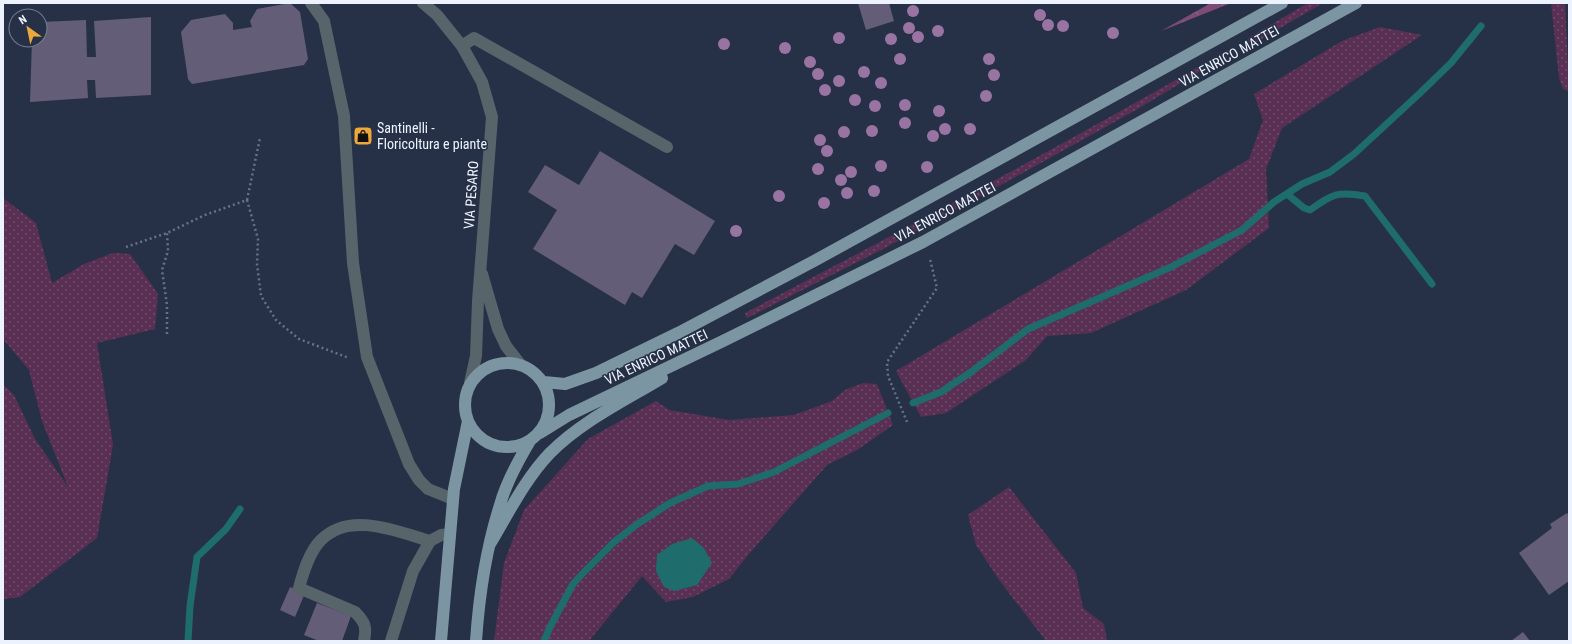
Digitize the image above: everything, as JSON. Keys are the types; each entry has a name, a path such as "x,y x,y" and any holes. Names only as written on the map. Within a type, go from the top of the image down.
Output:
{"main road":[{"name":"VIA ENRICO MATTEI","path":"544,382 565,384 596,373 678,333 821,257 1282,3"},
{"name":"VIA ENRICO MATTEI","path":"540,433 569,415 723,342 923,242 1356,3"},
{"path":"490,544 528,481 550,453 577,429 723,342"},
{"path":"476,641 478,613 490,544 500,504 518,462 530,442 540,433 550,408 549,395 544,382 538,374 520,364 506,362 492,365 479,372 470,383 465,395 464,409 468,422 475,434 487,443 501,447 516,447 530,442"},
{"path":"441,641 454,489 468,422"}],"street":[{"path":"311,3 324,21 344,116 353,264 367,358 409,464 419,480 428,489 453,499"},
{"name":"VIA PESARO","path":"423,3 437,14 462,46 482,82 492,117 480,267 476,356 470,383"},
{"path":"462,46 474,38 667,147"},
{"name":"VIA PESARO","path":"480,267 498,329 506,346 520,364"},
{"path":"364,641 367,630 362,619 355,612 299,588 306,564 320,541 333,531 349,525 375,526 430,541"},
{"path":"391,641 413,571 430,541 441,535 450,534"}],"path":[{"path":"260,138 247,200 258,239 257,264 261,296 276,320 299,339 354,359 367,358"},
{"path":"126,247 168,233 205,215 247,200"},
{"path":"167,334 167,305 162,270 168,251 168,233"},
{"path":"907,422 888,376 887,362 937,288 930,256 923,242"}],"shaded area":[{"path":"1308,3 1323,3 1253,44 1248,42 1248,38"},
{"path":"1551,3 1565,3 1569,91 1563,89 1559,78"},
{"path":"1380,27 1422,35 1282,128 1266,169 1269,228 1186,290 1091,333 1047,336 1026,360 946,413 921,417 896,371 1249,159 1263,120 1254,94 1342,41"},
{"path":"1228,50 1232,50 1231,53 1136,110 885,248 747,318 745,313 988,184"},
{"path":"3,198 36,223 52,283 84,264 113,253 130,254 158,294 155,329 97,343 113,445 97,538 20,597 3,599 3,384 14,395 35,439 68,487 42,421 29,370 3,339"},
{"path":"863,383 877,384 893,425 857,450 827,465 748,555 729,579 693,597 666,602 642,576 589,641 494,641 504,563 524,510 588,439 656,401 669,410 729,420 794,415 832,401 845,390"},
{"path":"1009,487 1076,573 1083,608 1104,624 1107,641 1046,641 999,580 976,545 968,515"},
{"path":"692,538 704,548 712,563 697,585 674,591 664,587 656,571 657,555 672,544"}],"green space":[{"path":"1211,3 1231,3 1161,31"}],"building":[{"path":"290,3 300,12 308,59 304,65 192,84 188,79 181,32 191,20 225,14 233,23 233,30 252,27 250,21 257,9"},
{"path":"858,3 889,3 894,21 866,30"},
{"path":"151,17 151,95 96,98 95,80 87,80 88,98 30,102 32,48 48,48 48,22 86,20 87,57 96,57 94,21"},
{"path":"600,151 715,221 694,255 675,244 642,298 632,292 625,305 533,249 557,210 528,192 545,165 579,185"},
{"path":"1567,513 1569,516 1569,581 1549,595 1519,553 1552,528 1550,524"},
{"path":"290,587 305,593 295,617 280,610"},
{"path":"317,603 351,616 342,641 319,641 304,635"},
{"path":"1523,632 1530,641 1511,641"}],"waterway":[{"path":"913,403 941,392 971,372 1028,329 1171,267 1242,230 1274,202 1302,184 1330,172 1354,154 1419,94 1451,63 1481,26"},
{"path":"1287,194 1304,208 1310,210 1324,200 1336,195 1348,194 1365,196 1432,284"},
{"path":"544,641 573,584 614,542 636,525 670,503 708,486 738,484 774,472 888,413"},
{"path":"188,641 190,606 197,557 226,529 240,509"}],"place":[{"name":"Santinelli - Floricoltura e piante","path":"363,136"}]}
